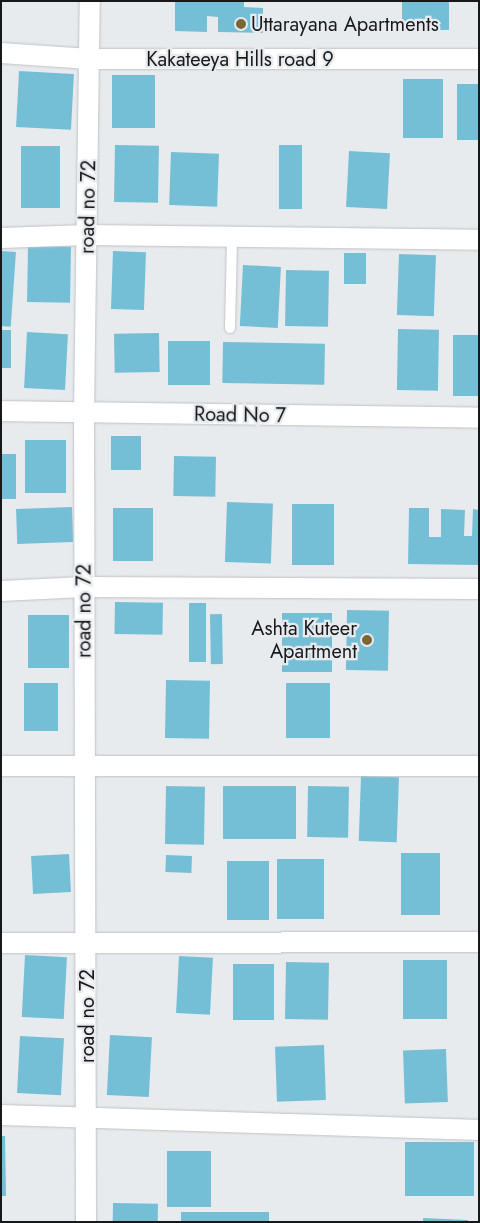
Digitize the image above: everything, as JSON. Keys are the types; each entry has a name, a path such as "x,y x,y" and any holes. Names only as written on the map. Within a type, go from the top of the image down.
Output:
{"street":[{"name":"road no 72","path":"86,1222 87,942 84,768 84,413 90,1"},
{"name":"Kakateeya Hills road 9","path":"1,53 90,59 479,59"},
{"path":"1,238 87,235 479,240"},
{"name":"Road No 7","path":"1,411 479,418"},
{"path":"1,591 84,587 479,589"},
{"path":"1,766 84,768 479,766"},
{"path":"1,942 479,942"},
{"path":"1,1115 479,1130"}],"lane":[{"path":"230,328 232,238"}],"building":[{"name":"Uttarayana Apartments","path":"175,1 244,1 244,7 263,8 263,33 218,32 218,17 207,16 207,32 175,31"},
{"path":"402,1 449,1 449,30 402,30"},
{"path":"19,71 74,74 71,130 16,127"},
{"path":"112,75 155,75 155,128 112,128"},
{"path":"403,79 443,79 443,138 403,138"},
{"path":"457,84 479,84 479,140 457,140"},
{"path":"115,145 159,146 158,203 114,202"},
{"path":"279,145 302,145 302,209 279,209"},
{"path":"21,146 60,146 60,208 21,208"},
{"path":"349,151 390,153 387,209 346,207"},
{"path":"171,152 219,154 217,207 169,205"},
{"path":"28,246 71,247 70,303 27,302"},
{"path":"1,251 16,252 11,327 1,326"},
{"path":"113,251 146,252 144,310 111,309"},
{"path":"344,253 366,253 366,284 344,284"},
{"path":"399,254 436,255 434,316 397,315"},
{"path":"243,265 281,267 278,328 240,326"},
{"path":"286,270 329,271 328,327 285,326"},
{"path":"398,329 439,330 438,391 397,390"},
{"path":"1,330 11,330 11,368 1,368"},
{"path":"27,332 68,334 65,390 24,388"},
{"path":"159,333 160,372 115,373 114,334"},
{"path":"453,335 479,335 479,396 453,396"},
{"path":"168,341 210,341 210,385 168,385"},
{"path":"223,342 325,344 324,385 222,383"},
{"path":"111,436 141,436 141,470 111,470"},
{"path":"25,440 66,440 66,493 25,493"},
{"path":"1,454 16,454 16,499 1,499"},
{"path":"174,456 216,457 215,497 173,496"},
{"path":"227,502 273,504 271,564 225,562"},
{"path":"292,504 334,504 334,565 292,565"},
{"path":"72,507 73,542 17,544 16,509"},
{"path":"113,508 153,508 153,561 113,561"},
{"path":"409,508 429,508 429,537 441,537 441,509 465,510 464,536 472,536 473,509 479,510 479,565 408,564"},
{"path":"115,602 163,603 162,635 114,634"},
{"path":"189,603 206,603 206,662 189,662"},
{"name":"Ashta Kuteer Apartment","path":"347,610 389,611 388,671 346,670"},
{"path":"282,613 332,613 332,672 282,672"},
{"path":"210,614 222,614 223,664 211,664"},
{"path":"28,615 69,615 69,668 28,668"},
{"path":"166,680 210,681 209,739 165,738"},
{"path":"24,683 58,683 58,731 24,731"},
{"path":"286,683 330,683 330,738 286,738"},
{"path":"361,776 399,777 397,842 359,841"},
{"path":"166,786 205,787 204,845 165,844"},
{"path":"223,786 296,786 296,839 223,839"},
{"path":"308,786 349,787 348,838 307,837"},
{"path":"401,853 440,853 440,915 401,915"},
{"path":"69,854 71,892 33,894 31,856"},
{"path":"166,855 192,856 191,873 165,872"},
{"path":"277,859 324,859 324,919 277,919"},
{"path":"227,861 269,861 269,920 227,920"},
{"path":"25,955 67,957 64,1019 22,1017"},
{"path":"179,956 213,958 210,1015 176,1013"},
{"path":"403,960 447,960 447,1019 403,1019"},
{"path":"286,962 329,963 328,1020 285,1019"},
{"path":"233,964 274,964 274,1020 233,1020"},
{"path":"110,1035 152,1037 149,1097 107,1095"},
{"path":"20,1036 64,1038 61,1095 17,1093"},
{"path":"324,1045 326,1100 277,1102 275,1047"},
{"path":"446,1049 448,1102 405,1103 403,1051"},
{"path":"1,1136 5,1136 6,1196 1,1196"},
{"path":"405,1142 474,1142 474,1196 405,1196"},
{"path":"167,1151 211,1151 211,1207 167,1207"},
{"path":"113,1203 158,1204 158,1222 113,1222"},
{"path":"181,1212 269,1212 269,1222 181,1222"},
{"path":"423,1218 468,1220 468,1222 423,1222"}],"place":[{"name":"Uttarayana Apartments","path":"241,24"},
{"name":"Ashta Kuteer Apartment","path":"367,640"}]}
